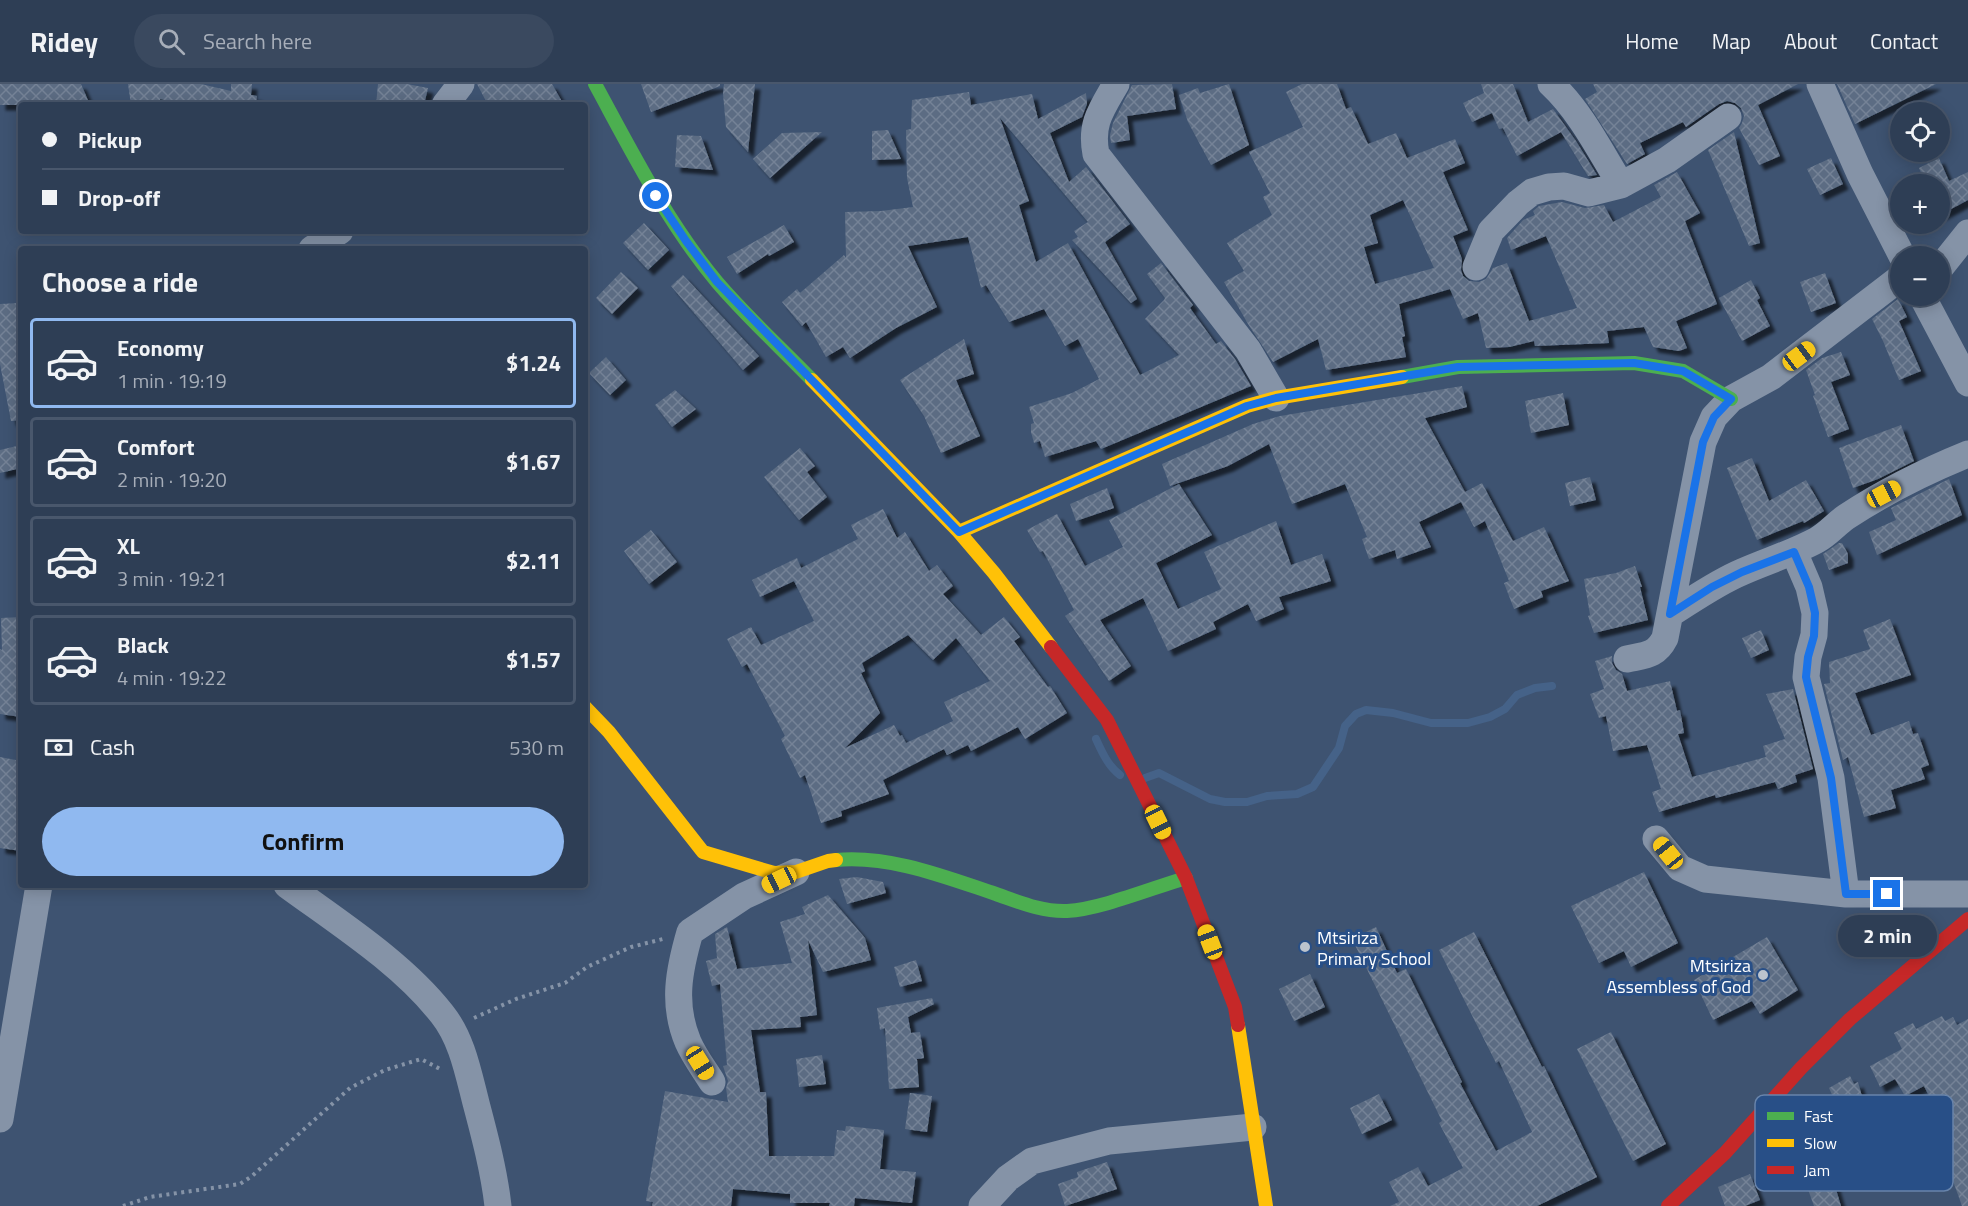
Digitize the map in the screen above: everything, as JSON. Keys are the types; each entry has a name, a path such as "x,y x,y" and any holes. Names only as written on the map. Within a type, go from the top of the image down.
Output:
{"street":[{"path":"447,102 460,84"},
{"path":"595,84 656,196 717,282 959,532 994,573 1107,720 1186,878 1235,1006 1266,1206"},
{"path":"1116,84 1096,120 1092,137 1096,154 1248,350 1276,398"},
{"path":"1551,84 1561,93 1591,134 1621,185"},
{"path":"1820,84 1860,174 1897,246"},
{"path":"1476,267 1491,231 1532,192 1548,187 1564,186 1589,194 1621,185 1667,160 1728,117"},
{"path":"317,246 335,234"},
{"path":"1950,256 1968,234"},
{"path":"1627,659 1653,653 1660,648 1665,638 1703,442 1714,417 1731,399 1771,377 1890,286"},
{"path":"1927,306 1968,383"},
{"path":"959,532 1247,406 1276,398 1458,367 1634,363 1683,371 1731,399"},
{"path":"1670,614 1722,582 1794,552 1821,538 1845,518 1884,494 1930,470 1968,454"},
{"path":"1794,552 1809,587 1815,613 1814,636 1808,657 1806,677 1831,778 1846,894"},
{"path":"588,710 609,732 703,852 774,873 796,872"},
{"path":"1656,839 1680,868 1705,879 1846,894 1968,894"},
{"path":"712,1082 689,1044 679,1017 677,992 681,962 690,932 744,896 796,872 828,861 858,858 928,871 1040,909 1067,911 1095,906 1186,878"},
{"path":"0,1119 38,888"},
{"path":"291,888 398,969 442,1014 453,1030 464,1055 496,1185 498,1206"},
{"path":"1777,1095 1850,1019 1968,919"},
{"path":"1668,1206 1725,1154 1755,1120"},
{"path":"982,1206 1008,1178 1032,1161 1109,1142 1253,1127"}],"path":[{"path":"453,1030 469,1020 516,999 565,983 587,967 631,947 690,932"},
{"path":"123,1206 150,1197 240,1184 252,1176 350,1088 385,1070 422,1059 472,1087"}],"building":[{"path":"0,84 81,84 89,102 18,102 18,105 0,105"},
{"path":"128,84 201,84 231,91 231,84 252,84 251,95 257,96 256,102 174,102 160,99 160,102 131,102"},
{"path":"378,84 407,84 428,88 425,102 376,102"},
{"path":"477,84 552,84 562,102 486,102"},
{"path":"641,84 720,84 720,86 651,112"},
{"path":"724,84 755,84 748,152 726,127"},
{"path":"1172,84 1176,109 1127,116 1130,140 1111,143 1113,123 1132,85"},
{"path":"1229,84 1249,145 1211,165 1188,122 1179,95 1198,88 1200,93"},
{"path":"1302,84 1337,84 1346,109 1351,107 1368,144 1396,133 1407,158 1455,139 1465,163 1443,172 1468,230 1453,236 1462,259 1463,276 1469,281 1479,282 1486,279 1493,268 1507,263 1529,321 1577,308 1546,236 1511,250 1507,238 1523,220 1535,215 1533,211 1539,206 1562,202 1585,208 1604,205 1613,222 1661,197 1654,185 1677,172 1700,213 1685,221 1717,304 1676,321 1687,348 1679,351 1653,347 1644,327 1607,331 1609,343 1535,346 1534,341 1509,347 1486,348 1478,313 1463,319 1450,289 1399,304 1406,357 1326,370 1318,339 1273,362 1224,282 1244,271 1227,243 1272,215 1263,197 1270,193 1249,152 1303,127 1286,92","holes":["1403,200 1434,268 1375,284 1364,247 1378,243 1370,215"]},
{"path":"1481,84 1513,84 1528,122 1553,109 1597,175 1588,176 1561,132 1517,156 1503,128 1499,129 1492,113 1472,122 1463,103 1484,93"},
{"path":"1593,84 1798,84 1758,105 1780,156 1759,165 1739,128 1744,116 1741,108 1727,101 1686,127 1683,122 1640,143 1645,154 1627,164 1585,99 1597,92"},
{"path":"1837,84 1936,84 1900,102 1890,102 1890,107 1855,124"},
{"path":"969,92 971,105 1032,94 1038,119 1086,93 1087,104 1082,117 1050,133 1069,182 1086,167 1130,224 1105,242 1137,299 1131,303 1072,240 1078,237 1074,231 1088,222 1000,118 1029,201 1019,205 1036,262 1068,243 1140,375 1179,355 1145,319 1165,298 1147,274 1161,263 1193,305 1190,308 1216,344 1221,341 1251,386 1101,449 1096,441 1045,457 1040,441 1034,443 1031,424 1034,423 1029,407 1072,393 1099,379 1078,339 1065,346 1044,309 1009,322 986,285 981,288 968,237 908,246 937,307 896,328 850,358 843,347 826,357 806,322 802,326 782,302 797,289 800,293 844,255 846,258 845,212 913,207 907,178 906,130 911,129 912,100"},
{"path":"888,130 901,159 872,160 872,131"},
{"path":"822,132 770,178 753,159 782,133"},
{"path":"1734,132 1760,243 1749,246 1708,150"},
{"path":"677,135 701,136 713,170 675,167"},
{"path":"1831,158 1843,184 1820,195 1807,169"},
{"path":"1931,162 1941,162 1946,174 1922,174 1919,168"},
{"path":"1968,172 1968,200 1950,210 1950,181"},
{"path":"644,223 669,250 648,270 623,243"},
{"path":"784,225 794,242 769,256 768,254 737,274 727,257"},
{"path":"621,272 638,288 612,314 596,298"},
{"path":"1825,273 1836,303 1811,312 1800,282"},
{"path":"683,275 759,356 743,370 671,286"},
{"path":"1751,280 1760,298 1757,300 1770,326 1742,341 1719,298"},
{"path":"18,303 18,420 11,421 0,364 0,304"},
{"path":"1890,305 1902,306 1907,317 1899,321 1921,371 1899,380 1872,319"},
{"path":"964,339 974,374 956,380 980,436 941,453 924,416 900,380"},
{"path":"1841,352 1850,375 1831,382 1849,429 1828,437 1806,370 1822,358"},
{"path":"606,357 626,380 610,395 589,373"},
{"path":"1462,386 1467,407 1425,418 1465,492 1482,483 1513,541 1544,527 1569,581 1541,591 1543,597 1514,609 1504,583 1509,581 1485,521 1474,527 1461,502 1419,522 1431,547 1397,559 1395,550 1369,559 1362,539 1367,537 1345,484 1292,504 1269,444 1228,466 1170,486 1162,464 1253,424 1280,416"},
{"path":"675,390 696,409 672,427 655,405"},
{"path":"1563,393 1569,425 1531,433 1525,401"},
{"path":"1901,425 1914,461 1878,479 1853,488 1839,448"},
{"path":"18,446 18,469 0,473 0,450"},
{"path":"800,448 815,466 807,472 827,497 799,520 764,477"},
{"path":"1752,458 1769,501 1806,480 1824,511 1804,523 1803,521 1757,540 1727,468"},
{"path":"1590,477 1596,500 1570,506 1565,483"},
{"path":"1949,479 1962,515 1877,555 1869,532 1896,520 1891,508"},
{"path":"1179,484 1212,535 1156,563 1178,609 1221,589 1204,552 1276,521 1291,565 1322,554 1331,581 1279,597 1284,609 1256,621 1248,604 1213,622 1216,629 1168,651 1143,598 1100,620 1131,666 1109,681 1065,616 1074,610 1043,551 1040,552 1027,530 1057,514 1085,566 1123,547 1109,520"},
{"path":"1107,488 1114,508 1076,521 1070,504"},
{"path":"883,509 897,538 905,532 929,571 937,565 953,586 943,594 981,635 1004,617 1020,637 1014,641 1048,687 1050,686 1067,713 1025,739 1018,727 971,751 968,745 947,755 944,749 883,780 889,794 841,811 842,816 821,823 805,775 800,778 781,739 785,736 747,664 742,667 727,639 751,627 761,645 814,621 794,581 760,597 752,580 797,558 801,568 858,539 851,525","holes":["908,635 933,660 956,638 990,681 944,702 953,721 906,743 894,725 845,748 880,713 861,673 865,671 862,663"]},
{"path":"651,530 677,562 649,584 624,551"},
{"path":"1842,543 1848,554 1848,563 1829,570 1823,554"},
{"path":"1635,566 1642,587 1640,587 1648,620 1594,633 1588,616 1590,615 1584,579 1616,573"},
{"path":"18,617 18,717 0,714 1,618"},
{"path":"1890,619 1911,675 1855,693 1871,735 1909,721 1913,734 1918,733 1929,765 1921,768 1925,779 1891,790 1896,808 1864,817 1848,757 1843,760 1824,684 1830,683 1829,662 1870,649 1863,630"},
{"path":"1761,630 1769,650 1751,658 1742,638"},
{"path":"1612,656 1612,663 1622,674 1627,691 1670,681 1677,711 1680,710 1684,733 1678,734 1692,777 1766,757 1763,746 1785,739 1766,694 1793,689 1813,769 1795,775 1797,782 1778,789 1775,782 1716,798 1715,795 1659,812 1652,792 1661,789 1647,745 1613,751 1606,716 1599,718 1590,694 1604,689 1595,661"},
{"path":"0,757 18,760 18,851 0,848"},
{"path":"1644,872 1678,943 1631,967 1624,951 1599,963 1571,906"},
{"path":"857,877 883,882 886,893 847,904 839,879"},
{"path":"828,895 865,938 871,960 823,972 808,940 817,1015 800,1017 801,1027 751,1030 760,1092 766,1092 769,1156 834,1156 837,1130 845,1131 846,1126 884,1130 880,1169 916,1172 912,1203 855,1198 854,1206 829,1206 830,1203 790,1203 790,1194 733,1189 731,1206 652,1206 653,1202 646,1201 665,1091 728,1102 726,1088 728,1081 723,1066 727,1065 720,984 712,986 706,961 717,958 715,934 727,927 737,969 792,963 780,922 805,914 802,907"},
{"path":"1376,927 1397,973 1406,969 1462,1082 1460,1083 1496,1151 1532,1132 1499,1061 1496,1063 1439,950 1474,932 1542,1067 1544,1066 1597,1177 1537,1206 1390,1206 1399,1202 1389,1182 1418,1167 1428,1186 1463,1168 1439,1123 1442,1121 1352,939"},
{"path":"1767,937 1798,990 1760,1014 1752,1001 1713,1020 1694,980"},
{"path":"916,960 922,981 900,987 894,967"},
{"path":"1310,974 1325,1007 1294,1021 1279,989"},
{"path":"932,998 934,1004 908,1017 911,1033 920,1032 924,1058 917,1059 919,1087 889,1089 885,1028 880,1030 877,1008"},
{"path":"1942,1016 1945,1021 1953,1017 1957,1025 1968,1019 1968,1206 1962,1206 1953,1181 1953,1095 1928,1095 1924,1086 1904,1095 1895,1079 1880,1087 1870,1066 1902,1049 1894,1033 1913,1023 1916,1029"},
{"path":"1611,1032 1666,1144 1633,1161 1577,1049"},
{"path":"822,1055 826,1084 799,1087 796,1059"},
{"path":"1850,1076 1854,1084 1858,1082 1862,1095 1832,1095 1829,1088"},
{"path":"910,1093 932,1096 927,1132 905,1129"},
{"path":"1379,1094 1392,1120 1362,1134 1350,1108"},
{"path":"1107,1162 1117,1189 1065,1206 1058,1184 1078,1177 1077,1172"},
{"path":"1750,1174 1760,1200 1745,1206 1725,1206 1718,1187"},
{"path":"1809,1191 1836,1191 1841,1206 1814,1206"}],"waterway":[{"path":"1145,778 1159,773 1210,799 1225,802 1247,802 1267,796 1297,794 1313,787 1339,748 1345,726 1356,714 1366,710 1393,713 1431,723 1468,723 1490,717 1505,709 1517,695 1535,688 1552,686"},
{"path":"1096,739 1103,754 1120,775"}],"traffic: fast":[{"path":"595,84 651,186 699,259 740,307 812,380"},
{"path":"1402,377 1458,367 1634,363 1683,371 1731,399"},
{"path":"836,860 856,859 897,864 937,874 1031,906 1058,911 1080,909 1127,898 1186,878"}],"traffic: slow":[{"path":"959,532 1247,406 1276,398 1402,377"},
{"path":"812,380 959,532 1051,647"},
{"path":"588,710 609,732 703,852 774,873 796,872 836,860"},
{"path":"1238,1025 1266,1206"}],"traffic: jam":[{"path":"1051,647 1107,720 1186,878 1235,1007 1238,1025"},
{"path":"1777,1095 1850,1019 1968,919"},
{"path":"1668,1206 1725,1153 1755,1119"}],"place":[{"name":"Mtsiriza Primary School","path":"1305,947"},
{"name":"Mtsiriza Assembless of God","path":"1763,975"}],"route":[{"path":"656,196 717,282 959,532 1247,406 1276,398 1458,367 1634,363 1683,371 1731,399 1714,417 1703,442 1670,614 1712,587 1742,572 1794,552 1809,587 1815,613 1814,636 1808,657 1806,677 1831,778 1846,894 1887,894"}]}
